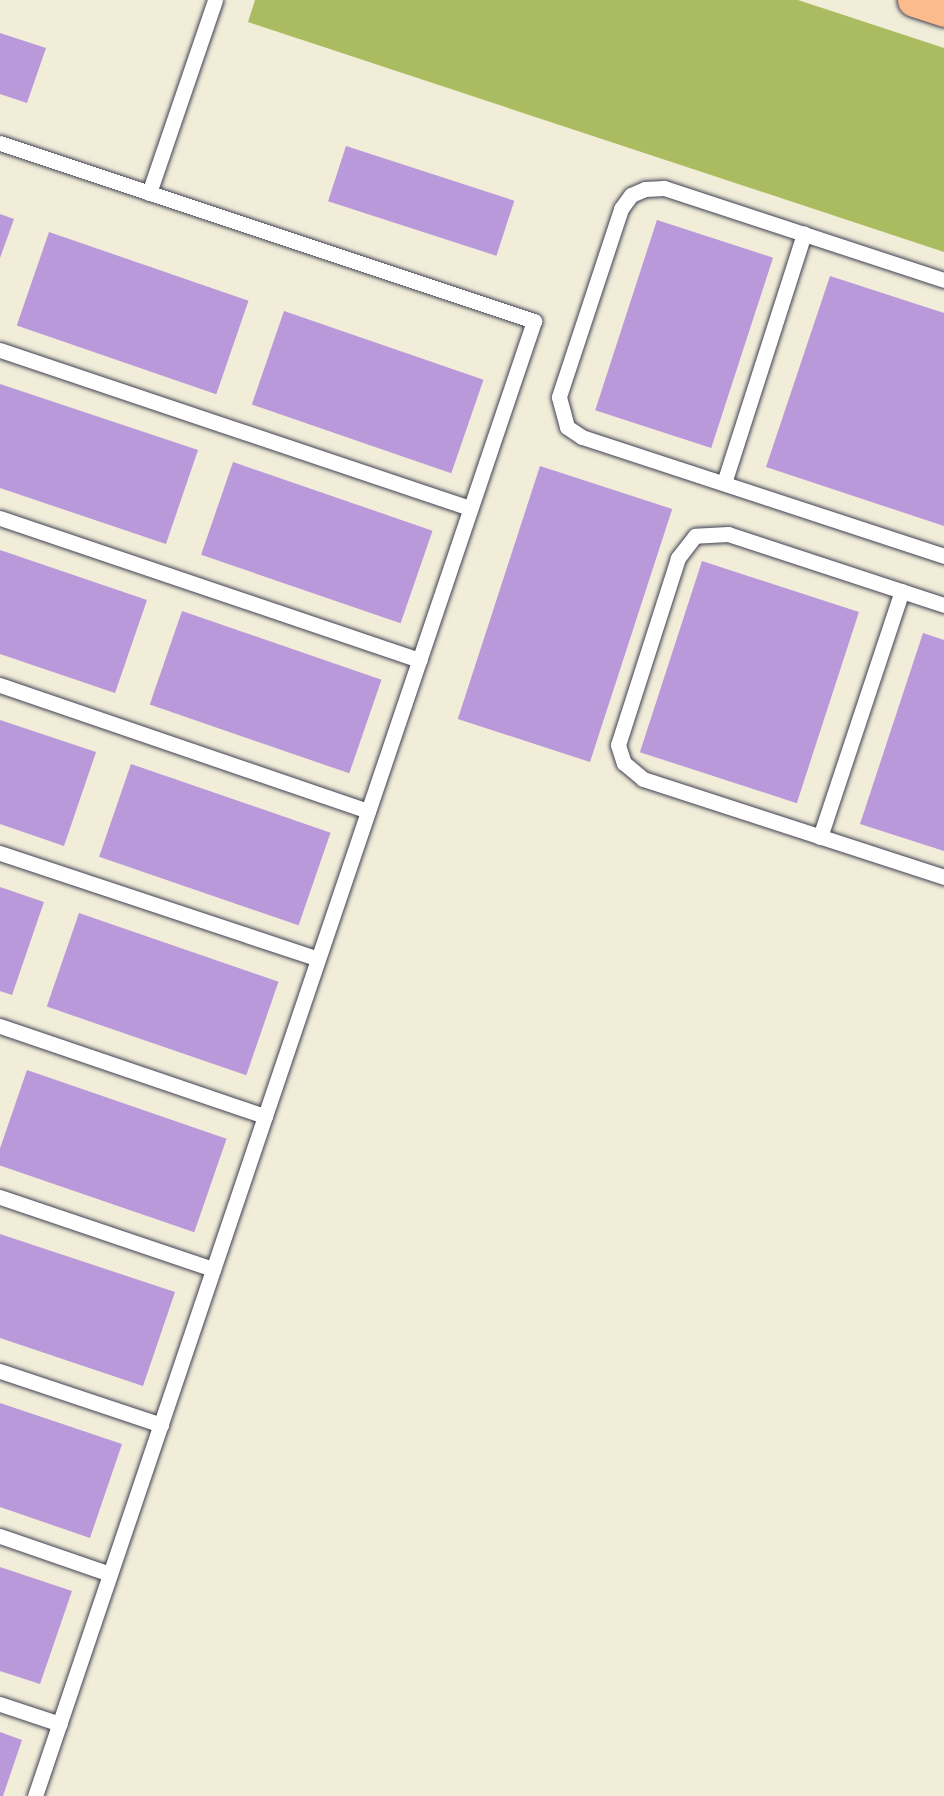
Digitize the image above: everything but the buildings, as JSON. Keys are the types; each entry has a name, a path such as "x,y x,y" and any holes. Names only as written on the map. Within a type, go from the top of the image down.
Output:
{"main road":[{"path":"914,0 944,10"}],"lane":[{"path":"149,193 215,0"},
{"path":"0,143 534,321 35,1796"},
{"path":"944,280 664,188 631,195 621,208 558,397 567,428 582,437 944,556"},
{"path":"724,483 804,234"},
{"path":"0,350 471,508"},
{"path":"0,518 420,660"},
{"path":"944,605 715,531 685,545 674,569 621,732 624,762 643,779 944,877"},
{"path":"820,837 902,591"},
{"path":"0,685 368,811"},
{"path":"0,853 318,959"},
{"path":"0,1026 265,1116"},
{"path":"0,1197 213,1269"},
{"path":"0,1371 161,1425"},
{"path":"0,1536 110,1574"},
{"path":"0,1704 60,1724"}],"green space":[{"path":"255,0 798,0 944,48 944,252 248,22"}]}
